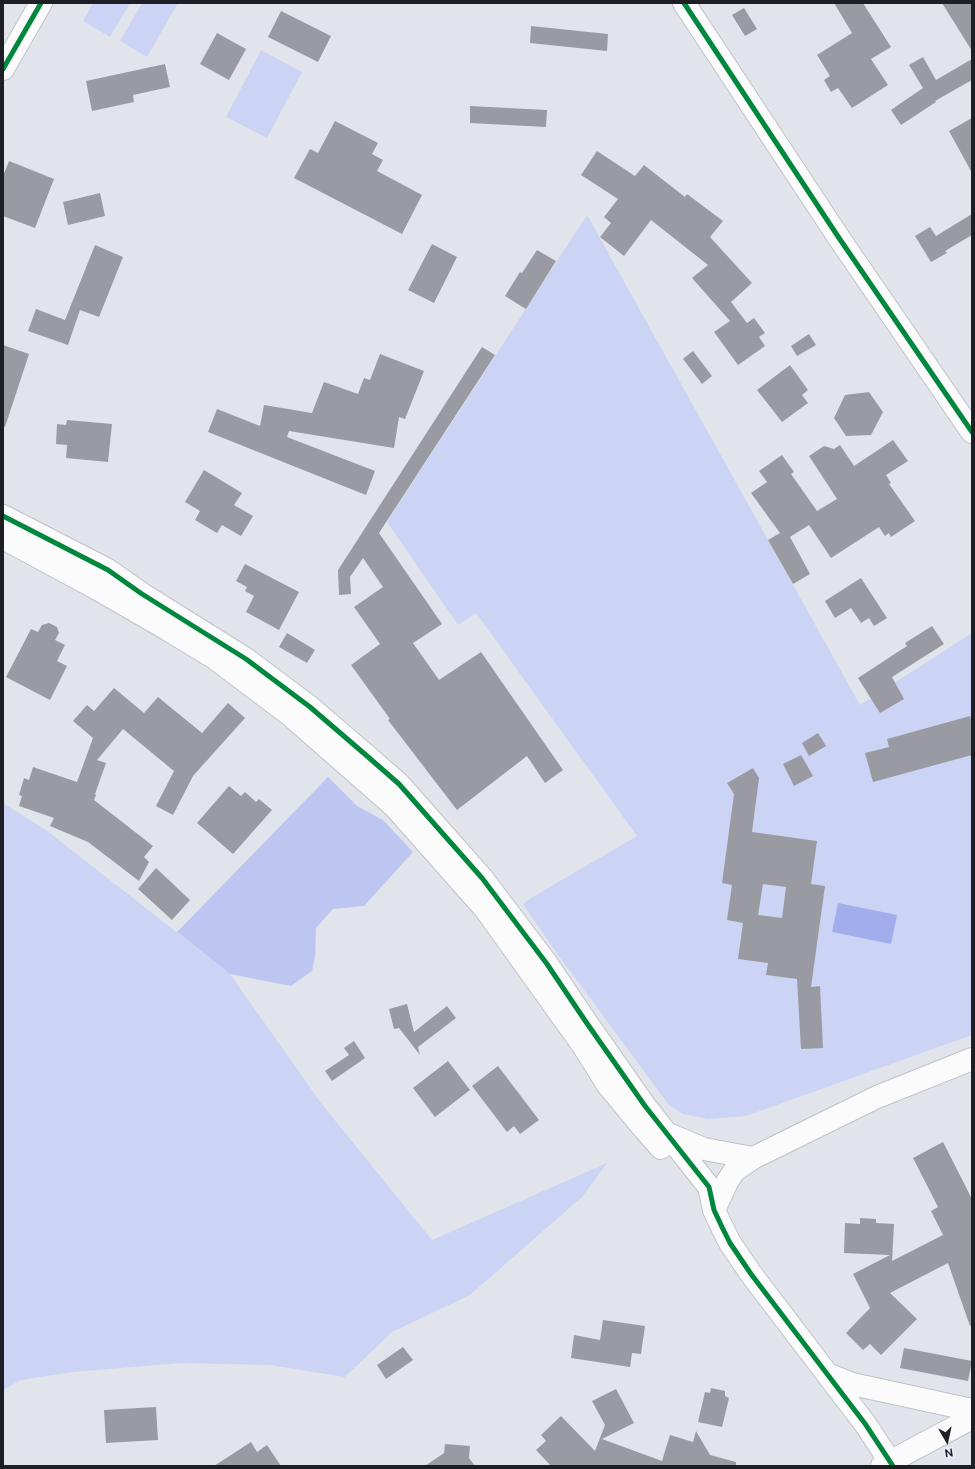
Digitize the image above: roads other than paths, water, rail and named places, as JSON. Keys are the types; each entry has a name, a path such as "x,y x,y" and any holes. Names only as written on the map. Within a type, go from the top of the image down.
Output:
{"street":[{"path":"3,69 41,3"},
{"path":"684,3 839,238 972,432"},
{"path":"3,516 108,570 142,594 246,659 310,707 398,784 482,878 547,964 586,1022 666,1133 709,1187 714,1210 730,1243 750,1274 866,1425 889,1464 972,1418"},
{"path":"3,538 94,587 213,657 290,715 395,807 486,910 582,1044 608,1084 640,1124 714,1210"},
{"path":"714,1210 727,1182 735,1170 753,1158 877,1097 972,1059"},
{"path":"666,1133 704,1149 753,1158"},
{"path":"827,1374 852,1384 972,1410"}]}
